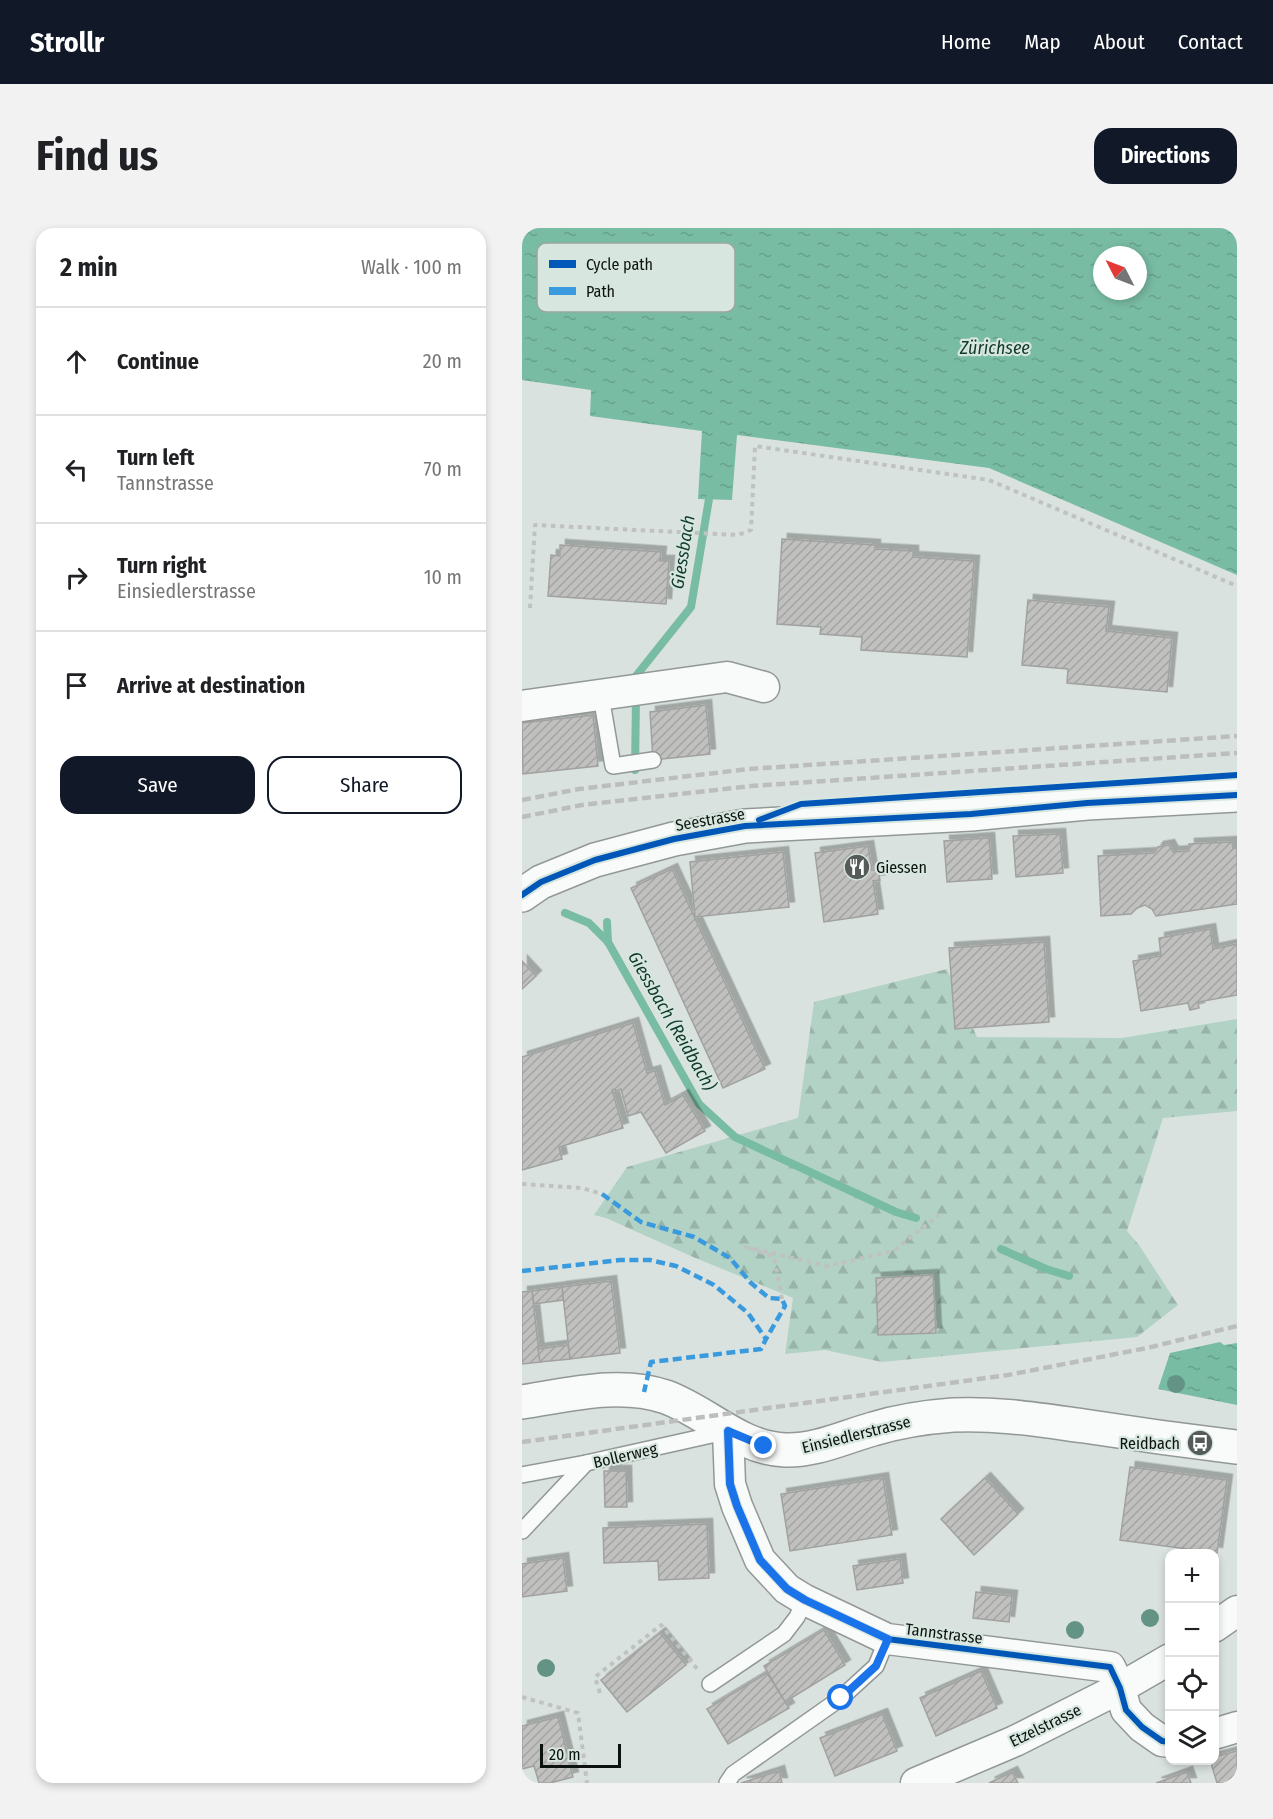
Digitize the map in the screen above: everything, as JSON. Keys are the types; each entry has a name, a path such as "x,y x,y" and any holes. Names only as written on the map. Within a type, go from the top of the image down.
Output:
{"main road":[{"name":"Seestrasse","path":"522,895 541,882 595,860 674,839 745,826 971,814 1087,803 1237,795"},
{"name":"Einsiedlerstrasse","path":"522,1402 586,1392 625,1390 645,1392 681,1404 728,1431 764,1446 786,1450 821,1445 912,1419 984,1414 1021,1417 1237,1447"}],"street":[{"path":"522,706 727,677 764,687"},
{"name":"Tannstrasse","path":"728,1431 730,1484 737,1506 760,1560 787,1589 805,1600 888,1639 1110,1667 1120,1688 1126,1710 1142,1727 1165,1741"},
{"path":"1219,1624 1237,1611"},
{"name":"Etzelstrasse","path":"916,1783 1015,1741 1120,1688 1165,1662"},
{"path":"1219,1733 1237,1727"}],"lane":[{"path":"609,694 613,766 653,760"},
{"name":"Bollerweg","path":"522,1475 586,1464 728,1431"},
{"path":"522,1531 586,1464"},
{"path":"710,1684 784,1634 797,1617 805,1600"},
{"path":"727,1783 733,1774 841,1698 876,1666 888,1639"}],"path":[{"path":"530,608 535,525 738,535 751,530 755,446 989,480 1237,586"},
{"path":"522,1184 582,1188 603,1194"},
{"path":"782,1299 774,1257 746,1247 827,1266 893,1251 939,1215"},
{"path":"600,1693 595,1677 661,1625 710,1684"},
{"path":"522,1697 578,1713 587,1783"}],"green space":[{"path":"947,969 977,1037 1122,1038 1237,1019 1237,1111 1163,1118 1127,1231 1139,1245 1178,1305 1137,1337 882,1362 825,1350 785,1354 793,1298 606,1218 594,1215 627,1167 798,1118 814,1002"}],"water":[{"name":"Zürichsee","path":"522,228 1237,228 1237,575 989,468 737,435 732,500 698,499 702,431 590,416 591,390 522,380"},
{"path":"1220,1342 1224,1345 1237,1343 1237,1405 1158,1389 1170,1353"}],"building":[{"path":"782,539 875,545 875,549 913,551 913,557 974,561 967,657 861,650 862,637 820,634 821,627 777,624"},
{"path":"560,545 661,552 660,561 669,561 666,604 548,596 551,555 560,556"},
{"path":"1028,600 1109,607 1106,631 1172,638 1167,692 1067,683 1068,669 1022,665"},
{"path":"706,705 710,754 653,760 650,712"},
{"path":"593,715 598,766 523,774 522,723"},
{"path":"1060,834 1063,873 1016,877 1013,836"},
{"path":"989,838 992,879 947,882 944,841"},
{"path":"1232,842 1233,848 1237,848 1237,904 1156,916 1152,909 1145,905 1137,908 1131,914 1101,916 1098,856 1154,853 1158,847 1169,845 1173,852 1189,851 1189,844"},
{"path":"868,846 872,870 878,870 880,880 873,881 878,914 824,922 815,853"},
{"path":"783,852 789,907 695,917 690,862"},
{"path":"672,869 765,1069 723,1088 631,888"},
{"path":"1210,929 1213,949 1237,944 1237,995 1198,1002 1199,1008 1190,1010 1188,1003 1141,1011 1133,961 1161,956 1159,938"},
{"path":"1044,942 1049,1022 955,1029 949,948"},
{"path":"522,961 536,976 522,989"},
{"path":"633,1023 647,1073 655,1071 665,1105 683,1095 705,1131 666,1153 641,1112 628,1116 621,1089 616,1091 615,1089 612,1090 623,1128 559,1147 562,1159 522,1170 522,1057"},
{"path":"933,1275 936,1333 878,1335 876,1278"},
{"path":"611,1281 620,1353 570,1359 562,1287"},
{"path":"562,1287 563,1300 534,1304 532,1291"},
{"path":"532,1291 540,1362 522,1364 522,1292"},
{"path":"568,1345 570,1359 540,1362 538,1349"},
{"path":"1130,1467 1227,1480 1218,1549 1187,1549 1120,1540"},
{"path":"604,1471 626,1471 627,1507 605,1507"},
{"path":"883,1478 892,1535 790,1551 781,1494"},
{"path":"985,1478 1018,1514 974,1555 941,1519"},
{"path":"707,1524 709,1578 659,1580 658,1561 604,1563 603,1528"},
{"path":"563,1558 567,1591 522,1597 522,1564"},
{"path":"900,1559 903,1583 857,1590 853,1566"},
{"path":"976,1592 1012,1596 1009,1622 973,1618"},
{"path":"824,1630 845,1665 785,1702 764,1666"},
{"path":"660,1633 686,1665 627,1712 601,1680"},
{"path":"981,1671 997,1708 936,1736 920,1698"},
{"path":"767,1673 789,1708 728,1744 707,1709"},
{"path":"882,1714 897,1751 835,1776 820,1738"},
{"path":"558,1717 573,1777 550,1783 539,1783 534,1766 522,1769 522,1726"},
{"path":"1237,1751 1237,1783 1217,1783 1212,1765 1219,1765 1219,1756"},
{"path":"779,1771 782,1783 741,1783"},
{"path":"1012,1772 1018,1783 989,1783"},
{"path":"1187,1772 1191,1783 1156,1783"}],"waterway":[{"name":"Giessbach","path":"636,683 636,676 691,607 709,499"},
{"name":"Giessbach","path":"635,770 636,696"},
{"name":"Giessbach (Reidbach)","path":"565,913 589,923 608,942 699,1104 735,1137 896,1212 916,1218"},
{"path":"607,922 608,942"},
{"name":"Giessbach (Reidbach)","path":"1001,1249 1046,1269 1069,1276"}],"railway":[{"path":"522,800 579,789 749,769 1237,736"},
{"path":"522,817 582,805 751,786 1237,753"},
{"path":"522,1442 1008,1375 1147,1348 1237,1326"}],"marked path":[{"path":"602,1194 641,1222 694,1237 730,1258 751,1283 769,1298 782,1299 785,1306 766,1339"},
{"path":"522,1271 620,1260 650,1260 676,1266 714,1285 748,1313 766,1339 761,1349 651,1362 644,1392"}],"cycle path":[{"path":"759,820 801,804 1237,775"},
{"path":"522,895 541,882 595,860 674,839 745,826 971,814 1087,803 1237,795"},
{"path":"728,1431 730,1484 737,1506 760,1560 787,1589 887,1639 1110,1667 1120,1688 1126,1710 1142,1727 1165,1741"}],"place":[{"name":"Giessen","path":"857,867"},
{"name":"Reidbach","path":"1200,1443"}],"route":[{"path":"764,1446 728,1431 730,1484 760,1560 787,1589 805,1600 888,1639 876,1666 841,1698"}]}
